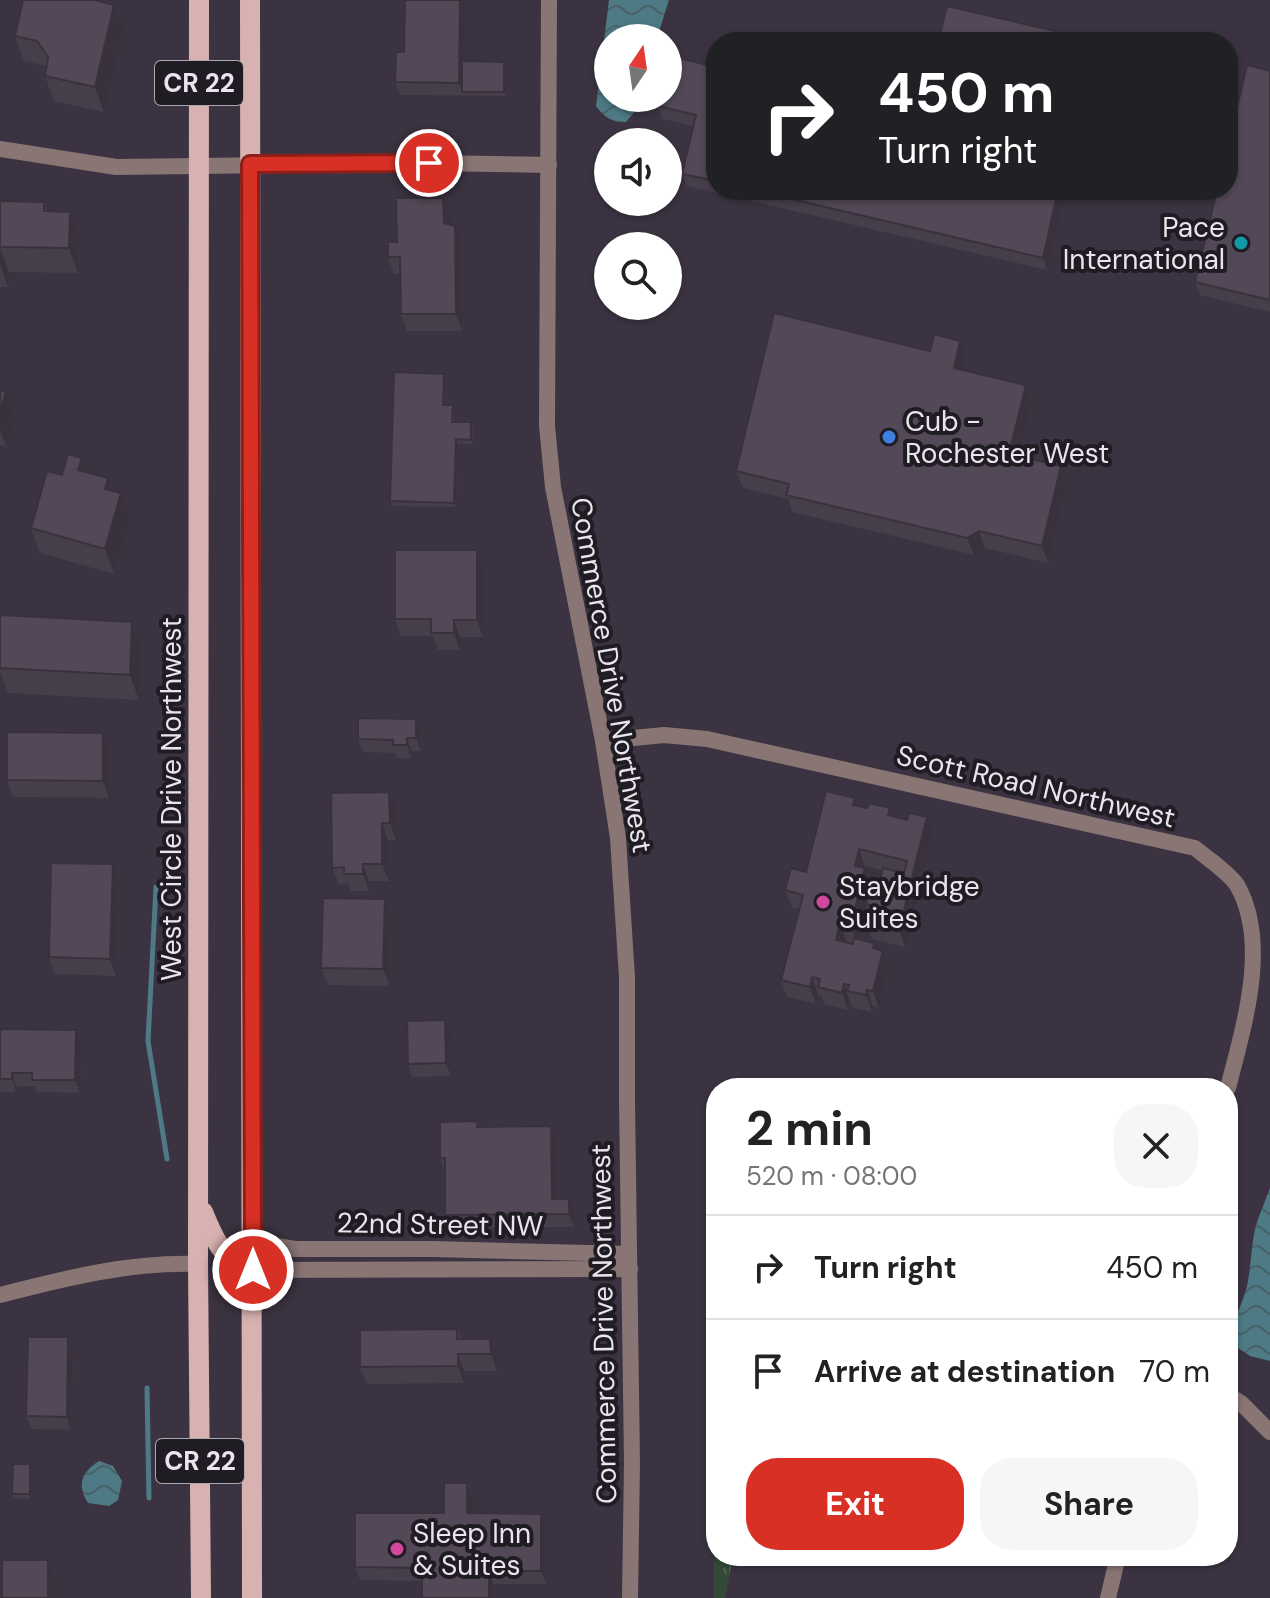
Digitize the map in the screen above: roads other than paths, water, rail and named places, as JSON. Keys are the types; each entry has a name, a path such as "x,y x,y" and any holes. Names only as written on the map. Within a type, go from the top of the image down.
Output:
{"main road":[{"name":"West Circle Drive Northwest","path":"199,0 198,1264 201,1598"},
{"name":"CR 22","path":"250,0 252,1598"},
{"path":"199,1201 221,1249 239,1266 253,1270"}],"street":[{"name":"Commerce Drive Northwest","path":"549,0 547,426 553,487 593,703 603,741 618,838 627,977 625,1062 628,1077 630,1598"},
{"path":"0,149 102,166 549,165"},
{"name":"Scott Road Northwest","path":"603,741 664,735 707,739 1195,848 1236,883 1253,912 1258,937 1258,969 1231,1078"},
{"name":"22nd Street NW","path":"253,1234 277,1246 295,1249 433,1249 629,1261"},
{"name":"22nd Street NW","path":"253,1270 629,1261"},
{"path":"0,1295 109,1269 167,1263 198,1264"},
{"path":"1238,1401 1270,1432"},
{"path":"1108,1598 1116,1566"}],"water":[{"path":"609,0 669,0 661,24 606,24"},
{"path":"600,112 634,112 626,122"},
{"path":"1270,1188 1270,1361 1250,1356 1238,1348 1238,1313 1247,1286 1255,1229"},
{"path":"99,1461 113,1466 122,1481 118,1500 109,1506 88,1503 82,1490 85,1474"}],"waterway":[{"path":"156,887 148,1041 167,1159"},
{"path":"147,1388 149,1498"}],"place":[{"name":"Pace International","path":"1241,243"},
{"name":"Cub - Rochester West","path":"889,437"},
{"name":"Staybridge Suites","path":"823,902"},
{"name":"Sleep Inn & Suites","path":"397,1549"}]}
